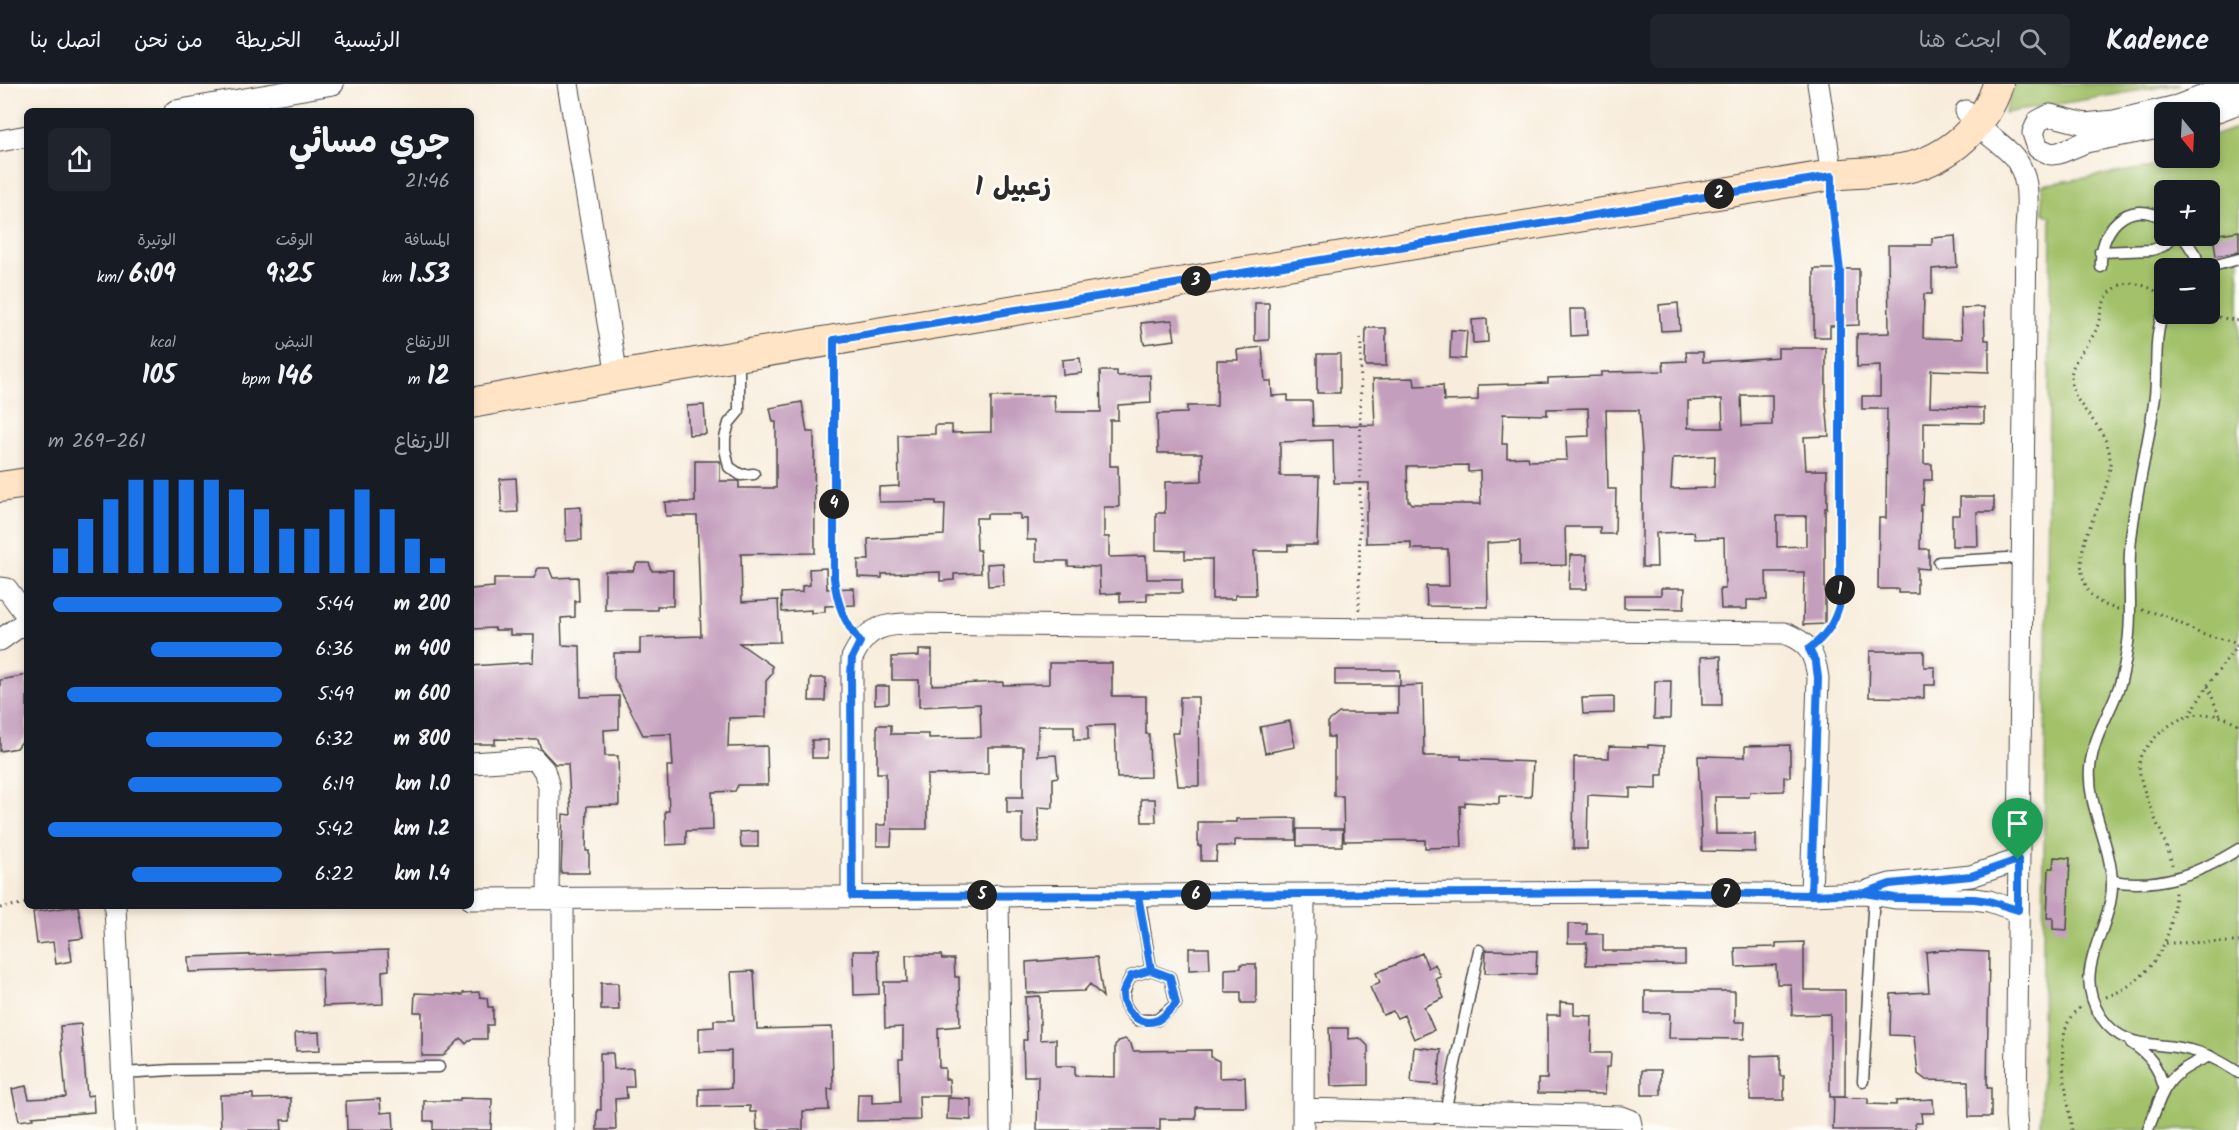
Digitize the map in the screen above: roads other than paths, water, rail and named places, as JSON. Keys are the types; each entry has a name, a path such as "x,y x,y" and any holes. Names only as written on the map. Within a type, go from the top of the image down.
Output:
{"street":[{"path":"193,108 333,84"},
{"path":"568,84 617,376"},
{"path":"1818,84 1832,176"},
{"path":"474,402 617,376 1862,171 1909,168 1931,160 1952,147 1971,118 1980,84"},
{"path":"1971,118 1987,110 1998,84"},
{"path":"2188,102 2235,84"},
{"path":"2220,110 2239,103"},
{"path":"2154,112 2115,121 2085,124 2050,114 2038,121 2033,134 2038,148 2051,154 2086,142 2154,129"},
{"path":"1971,118 2009,151 2019,165 2026,181 2028,198 2015,1125"},
{"path":"0,141 24,137"},
{"path":"0,487 24,483"},
{"path":"0,588 7,589 24,614"},
{"path":"0,640 24,621"},
{"path":"852,896 852,658 860,642 871,632 887,625 903,624 1784,633 1798,638 1809,649 1816,663 1818,678 1811,895"},
{"path":"474,764 534,759 544,770 549,787 556,899 564,1130"},
{"path":"1869,894 1890,884 1971,876 2018,860"},
{"path":"474,899 1638,892 1869,894 1895,898 1974,899 2018,910"},
{"path":"998,895 1001,1130"},
{"path":"1303,1130 1304,895"},
{"path":"115,909 125,1130"},
{"path":"1303,1109 1622,1117 1630,1120 1632,1130"}],"lane":[{"path":"2101,267 2100,252 2104,238 2113,226 2124,216 2140,212 2154,213"},
{"path":"2100,252 2152,250 2163,246"},
{"path":"2220,264 2239,259"},
{"path":"2161,324 2151,424 2135,503 2130,542 2131,611 2125,664 2118,688 2096,736 2090,768 2092,800 2108,854 2112,881 2111,905 2094,950 2089,984 2093,1001 2101,1017 2114,1031 2142,1050 2152,1061 2164,1087"},
{"path":"739,356 739,411 729,423 725,449 729,467 741,474 754,474"},
{"path":"1939,562 2007,558 2022,560"},
{"path":"2112,881 2132,885 2175,879 2202,870 2239,849"},
{"path":"1863,1081 1869,894"},
{"path":"1138,895 1151,970"},
{"path":"1445,1112 1479,950"},
{"path":"1151,970 1170,977 1176,1004 1157,1020 1137,1020 1125,1008 1123,992 1131,976 1151,970"},
{"path":"2130,1042 2191,1050 2210,1056 2239,1073"},
{"path":"2148,1130 2164,1087 2184,1068 2210,1056"},
{"path":"122,1073 172,1070 439,1067"}],"district":[{"name":"زعبيل 1","path":"1013,188"}]}
